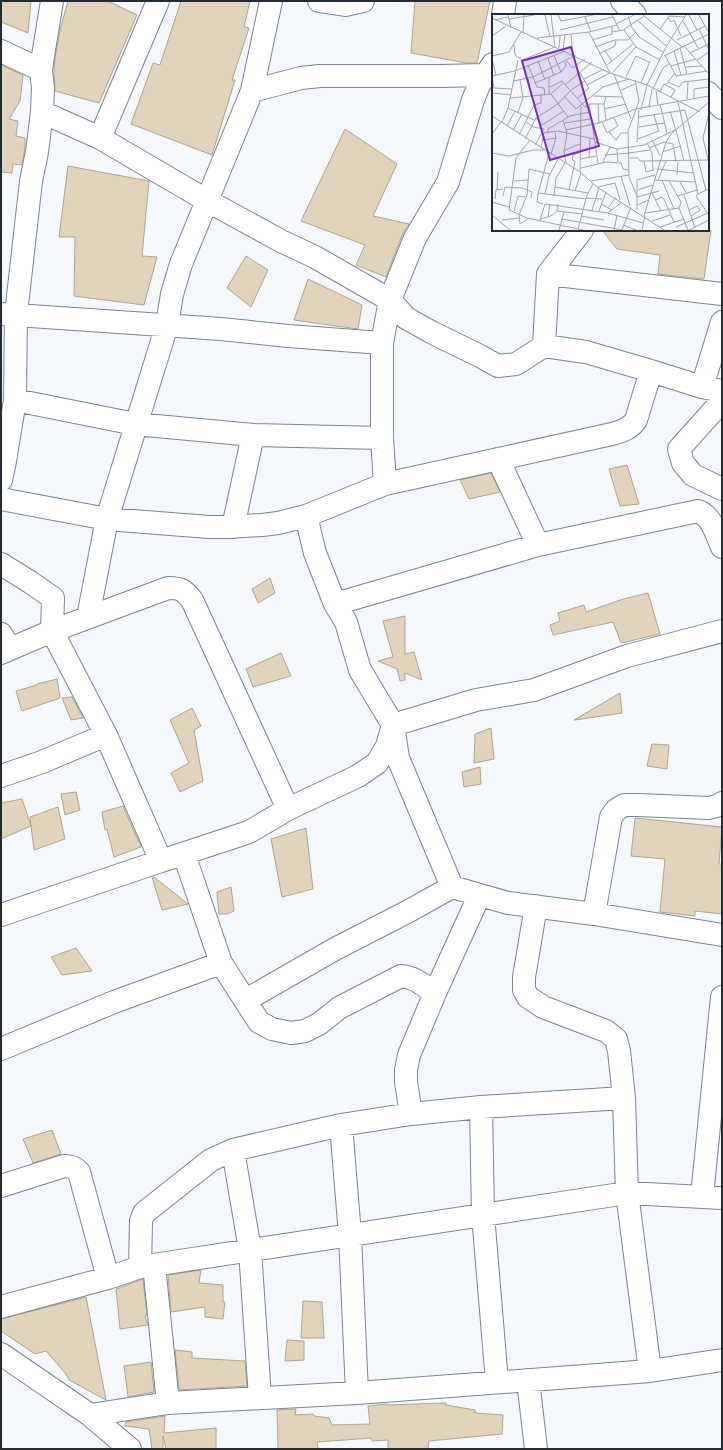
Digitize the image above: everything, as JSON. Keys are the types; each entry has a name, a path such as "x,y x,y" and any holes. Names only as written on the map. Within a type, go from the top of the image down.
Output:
{"street":[{"path":"1,480 15,400 8,314 37,152 44,88 41,70 52,1"},
{"path":"100,138 158,1"},
{"path":"88,617 107,519 135,424 167,325 172,294 181,264 206,200 252,91 271,1"},
{"path":"319,1 345,5 363,1"},
{"path":"503,14 505,1"},
{"path":"622,1 634,14"},
{"path":"1,51 41,70"},
{"path":"252,91 301,78 320,76 441,76 489,70"},
{"path":"385,484 382,438 382,343 390,300 415,238 448,182 473,100 489,70"},
{"path":"42,112 100,138 206,200 281,241 315,257 390,300 406,318 498,366 516,364 544,346 586,352 712,389 722,322"},
{"path":"544,346 548,274 581,231"},
{"path":"548,274 722,294"},
{"path":"8,314 167,325 382,343"},
{"path":"1,499 107,519 209,527 233,527 278,523 306,516 385,484 612,434 626,429 632,426 636,420 652,371"},
{"path":"15,400 135,424 253,435 382,438"},
{"path":"722,400 679,449 682,464 693,475 722,489"},
{"path":"233,527 253,435"},
{"path":"498,459 538,545"},
{"path":"335,604 538,545 698,511 705,514 709,518 722,547"},
{"path":"306,516 315,554 335,604 346,622 360,670 393,726 398,758 452,887"},
{"path":"1,564 53,598 52,631 106,735 161,861"},
{"path":"4,645 52,631 168,588 179,588 186,592 192,600 288,809"},
{"path":"393,726 476,700 534,690 627,656 722,631"},
{"path":"1,915 249,832 288,809 358,776 377,763 387,746 393,726"},
{"path":"1,776 42,762 106,735"},
{"path":"594,914 611,817 616,810 624,805 638,804 709,808 722,803"},
{"path":"184,854 221,963 259,1022 272,1028 291,1033 305,1031 319,1024 339,1008 401,976 409,976 435,994"},
{"path":"246,1000 335,949 452,887 479,896 508,903 594,914 722,935"},
{"path":"411,1114 406,1082 406,1070 409,1055 479,896"},
{"path":"536,906 524,977 524,990 528,997 543,1007 606,1031 616,1040 619,1051 624,1098 627,1193 650,1371"},
{"path":"1,1049 114,1002 221,963"},
{"path":"1,1307 147,1266 250,1250 483,1216 627,1193 712,1197 722,997"},
{"path":"168,1403 141,1221 144,1213 211,1160 232,1150 341,1125 411,1114 481,1106 624,1098"},
{"path":"481,1106 483,1216 497,1382"},
{"path":"341,1125 350,1235 357,1393"},
{"path":"232,1150 250,1250 260,1398"},
{"path":"1,1186 64,1166 71,1166 75,1168 79,1172 108,1278"},
{"path":"1,1354 90,1415 119,1445"},
{"path":"90,1415 168,1403 357,1393 650,1371 722,1360"},
{"path":"528,1380 536,1449"}],"building":[{"path":"1,1 31,1 28,33 1,22"},
{"path":"68,1 108,1 137,15 99,103 55,91 55,58 60,30"},
{"path":"181,1 250,1 244,27 249,28 232,80 235,80 212,155 131,124 153,63 160,65"},
{"path":"415,1 490,1 477,63 466,63 411,53"},
{"path":"1,65 23,75 20,101 9,119 18,121 16,136 25,138 25,148 22,165 13,164 12,173 1,172"},
{"path":"345,129 397,164 373,216 409,224 403,233 386,277 356,265 365,245 301,221"},
{"path":"68,166 149,181 142,256 157,257 144,305 74,296 75,237 59,237"},
{"path":"711,230 704,279 658,274 660,255 617,249 603,231"},
{"path":"246,256 268,270 251,307 227,288"},
{"path":"308,279 362,305 358,329 294,320"},
{"path":"627,465 639,504 620,506 609,469"},
{"path":"491,473 500,492 469,499 460,480"},
{"path":"270,578 275,593 258,603 252,589"},
{"path":"648,593 660,634 621,643 613,622 553,635 550,625 560,621 558,613 584,605 586,612 623,599"},
{"path":"405,616 405,654 414,652 422,680 405,673 405,680 400,681 397,669 378,661 393,657 383,621"},
{"path":"281,653 291,676 253,687 246,669"},
{"path":"57,679 60,698 22,711 16,691"},
{"path":"620,693 622,713 574,720"},
{"path":"72,697 83,718 71,720 62,698"},
{"path":"192,708 201,726 194,730 203,781 180,792 171,773 189,763 170,720"},
{"path":"491,728 494,759 474,763 475,734"},
{"path":"652,744 669,745 667,769 647,766"},
{"path":"480,767 481,784 464,787 462,772"},
{"path":"76,792 80,810 65,815 61,794"},
{"path":"22,799 31,826 1,839 1,803"},
{"path":"123,806 141,847 114,857 107,829 105,830 102,812"},
{"path":"58,807 65,839 34,850 30,817"},
{"path":"635,818 722,827 719,864 722,864 722,914 695,911 695,916 660,912 665,859 631,856"},
{"path":"306,828 313,889 282,897 271,839"},
{"path":"152,877 154,877 188,904 162,910"},
{"path":"231,887 234,911 227,914 219,914 217,892"},
{"path":"76,948 92,971 62,975 51,957"},
{"path":"52,1130 61,1154 33,1163 23,1139"},
{"path":"201,1270 199,1283 223,1285 223,1302 225,1302 223,1319 205,1317 205,1307 171,1312 168,1275"},
{"path":"143,1279 147,1315 145,1316 148,1325 120,1329 116,1289"},
{"path":"86,1297 106,1400 69,1380 66,1374 46,1351 35,1354 1,1331 1,1319"},
{"path":"303,1301 322,1302 324,1338 301,1338"},
{"path":"287,1340 304,1341 304,1360 285,1361"},
{"path":"175,1350 192,1352 192,1358 245,1361 247,1386 179,1390"},
{"path":"151,1362 154,1392 128,1397 124,1366"},
{"path":"446,1403 446,1405 475,1410 475,1413 503,1415 502,1434 429,1441 428,1449 388,1449 388,1440 372,1441 371,1438 317,1442 318,1449 278,1449 277,1410 296,1409 295,1415 313,1414 314,1416 329,1418 332,1425 370,1424 368,1406 387,1404"},
{"path":"165,1416 164,1433 216,1428 216,1449 166,1449 163,1436 163,1449 152,1449 149,1429 125,1426 126,1422"}]}
